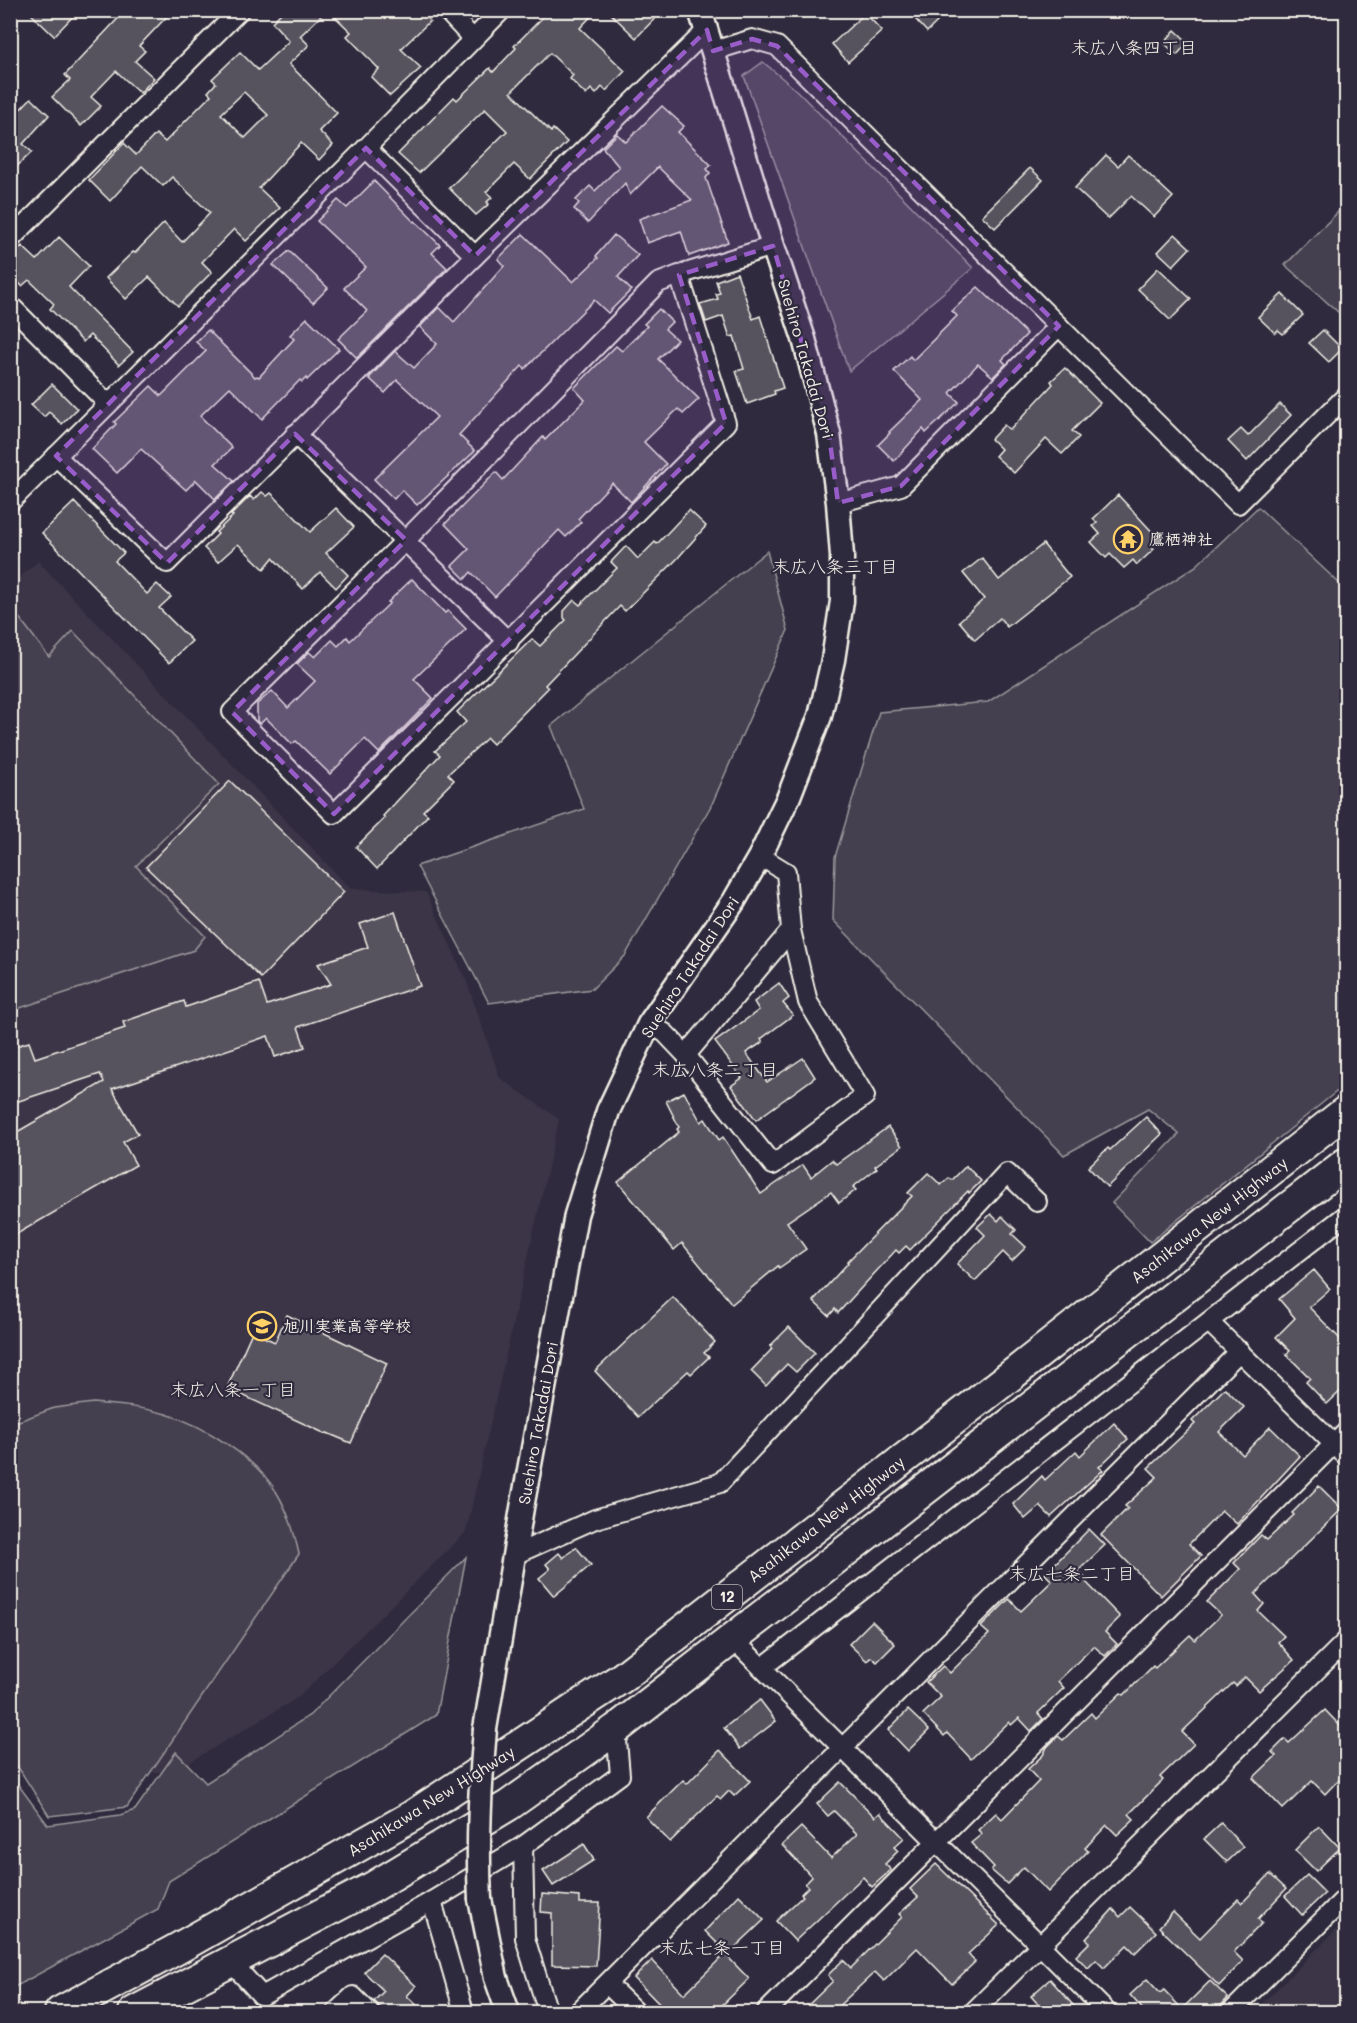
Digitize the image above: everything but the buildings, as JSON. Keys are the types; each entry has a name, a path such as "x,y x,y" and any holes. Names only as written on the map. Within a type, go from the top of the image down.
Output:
{"highway":[{"name":"Asahikawa New Highway","path":"60,2013 412,1816 623,1677 1009,1378 1347,1111"},
{"name":"12","path":"134,2013 383,1881 509,1805 616,1729 1347,1163"}],"street":[{"path":"10,240 240,10"},
{"path":"446,10 473,39"},
{"path":"10,502 502,10"},
{"path":"56,456 167,563 476,256 707,31 777,46 1238,504 1347,396"},
{"name":"Suehiro Takadai Dori","path":"508,2013 496,1978 480,1899 479,1801 484,1729 576,1215 608,1111 649,1024 734,901 760,856 789,796 820,716 833,660 842,601 842,556 838,503 829,435 804,339 707,31"},
{"path":"366,148 476,256"},
{"path":"679,275 726,423 334,814 232,712 406,540 658,283 679,275 773,246"},
{"path":"10,305 108,404"},
{"path":"838,503 901,486 1059,326"},
{"path":"296,434 508,642"},
{"path":"649,1024 665,1033 686,1054 773,1165 865,1096 808,1002 791,930 786,872 760,856"},
{"path":"686,1054 791,930"},
{"path":"514,1555 595,1518 720,1483 1007,1173 1037,1202"},
{"path":"764,1667 1347,1215"},
{"path":"766,2013 1342,1444 1210,1323"},
{"path":"578,2013 1240,1351"},
{"path":"733,1639 764,1667 1107,2013"},
{"path":"973,2013 1347,1641"},
{"path":"230,1961 262,1996 523,1846 620,1775 616,1729"},
{"path":"523,1846 525,1938 548,2013"},
{"path":"1231,2013 1347,1898"},
{"path":"432,1900 464,2013"},
{"path":"608,1984 636,2013"},
{"path":"336,2013 353,1996 369,2013"}],"highlighted area":[{"path":"707,30 713,51 752,39 777,46 1059,326 901,486 838,503 829,434 773,246 679,275 726,423 334,814 232,712 406,540 295,434 167,563 56,456 366,148 475,256"}],"shaded area":[{"path":"763,62 795,89 973,268 849,371 744,76"},
{"path":"1346,204 1346,319 1285,265"},
{"path":"1258,507 1340,584 1346,577 1346,1084 1150,1242 1112,1203 1179,1134 1148,1109 1064,1155 833,920 835,857 879,712 988,702 1196,566"},
{"path":"767,551 788,630 712,804 625,956 592,989 489,1003 417,866 584,809 551,726"},
{"name":"旭川実業高等学校","path":"38,561 351,889 426,892 467,982 500,1078 559,1119 466,1532 299,1697 175,1771 51,1779 11,1745 10,586"},
{"path":"18,616 49,657 73,631 219,784 136,866 205,936 194,950 11,1011 10,623"},
{"path":"93,1403 139,1408 166,1414 197,1426 228,1445 257,1468 277,1493 291,1523 299,1554 127,1807 49,1816 11,1756 11,1424 54,1408"},
{"path":"466,1557 436,1715 169,1881 158,1909 11,1989 11,1775 48,1825 120,1815 135,1810 176,1752 206,1783 310,1715"},
{"path":"1346,1920 1346,2012 1254,2012"}],"place":[{"name":"鷹栖神社","path":"1128,539"},
{"name":"旭川実業高等学校","path":"262,1326"}],"district":[{"name":"末広八条四丁目","path":"1134,48"},
{"name":"末広八条三丁目","path":"835,567"},
{"name":"末広八条二丁目","path":"715,1070"},
{"name":"末広八条一丁目","path":"233,1390"},
{"name":"末広七条二丁目","path":"1072,1574"},
{"name":"末広七条一丁目","path":"722,1948"}]}
